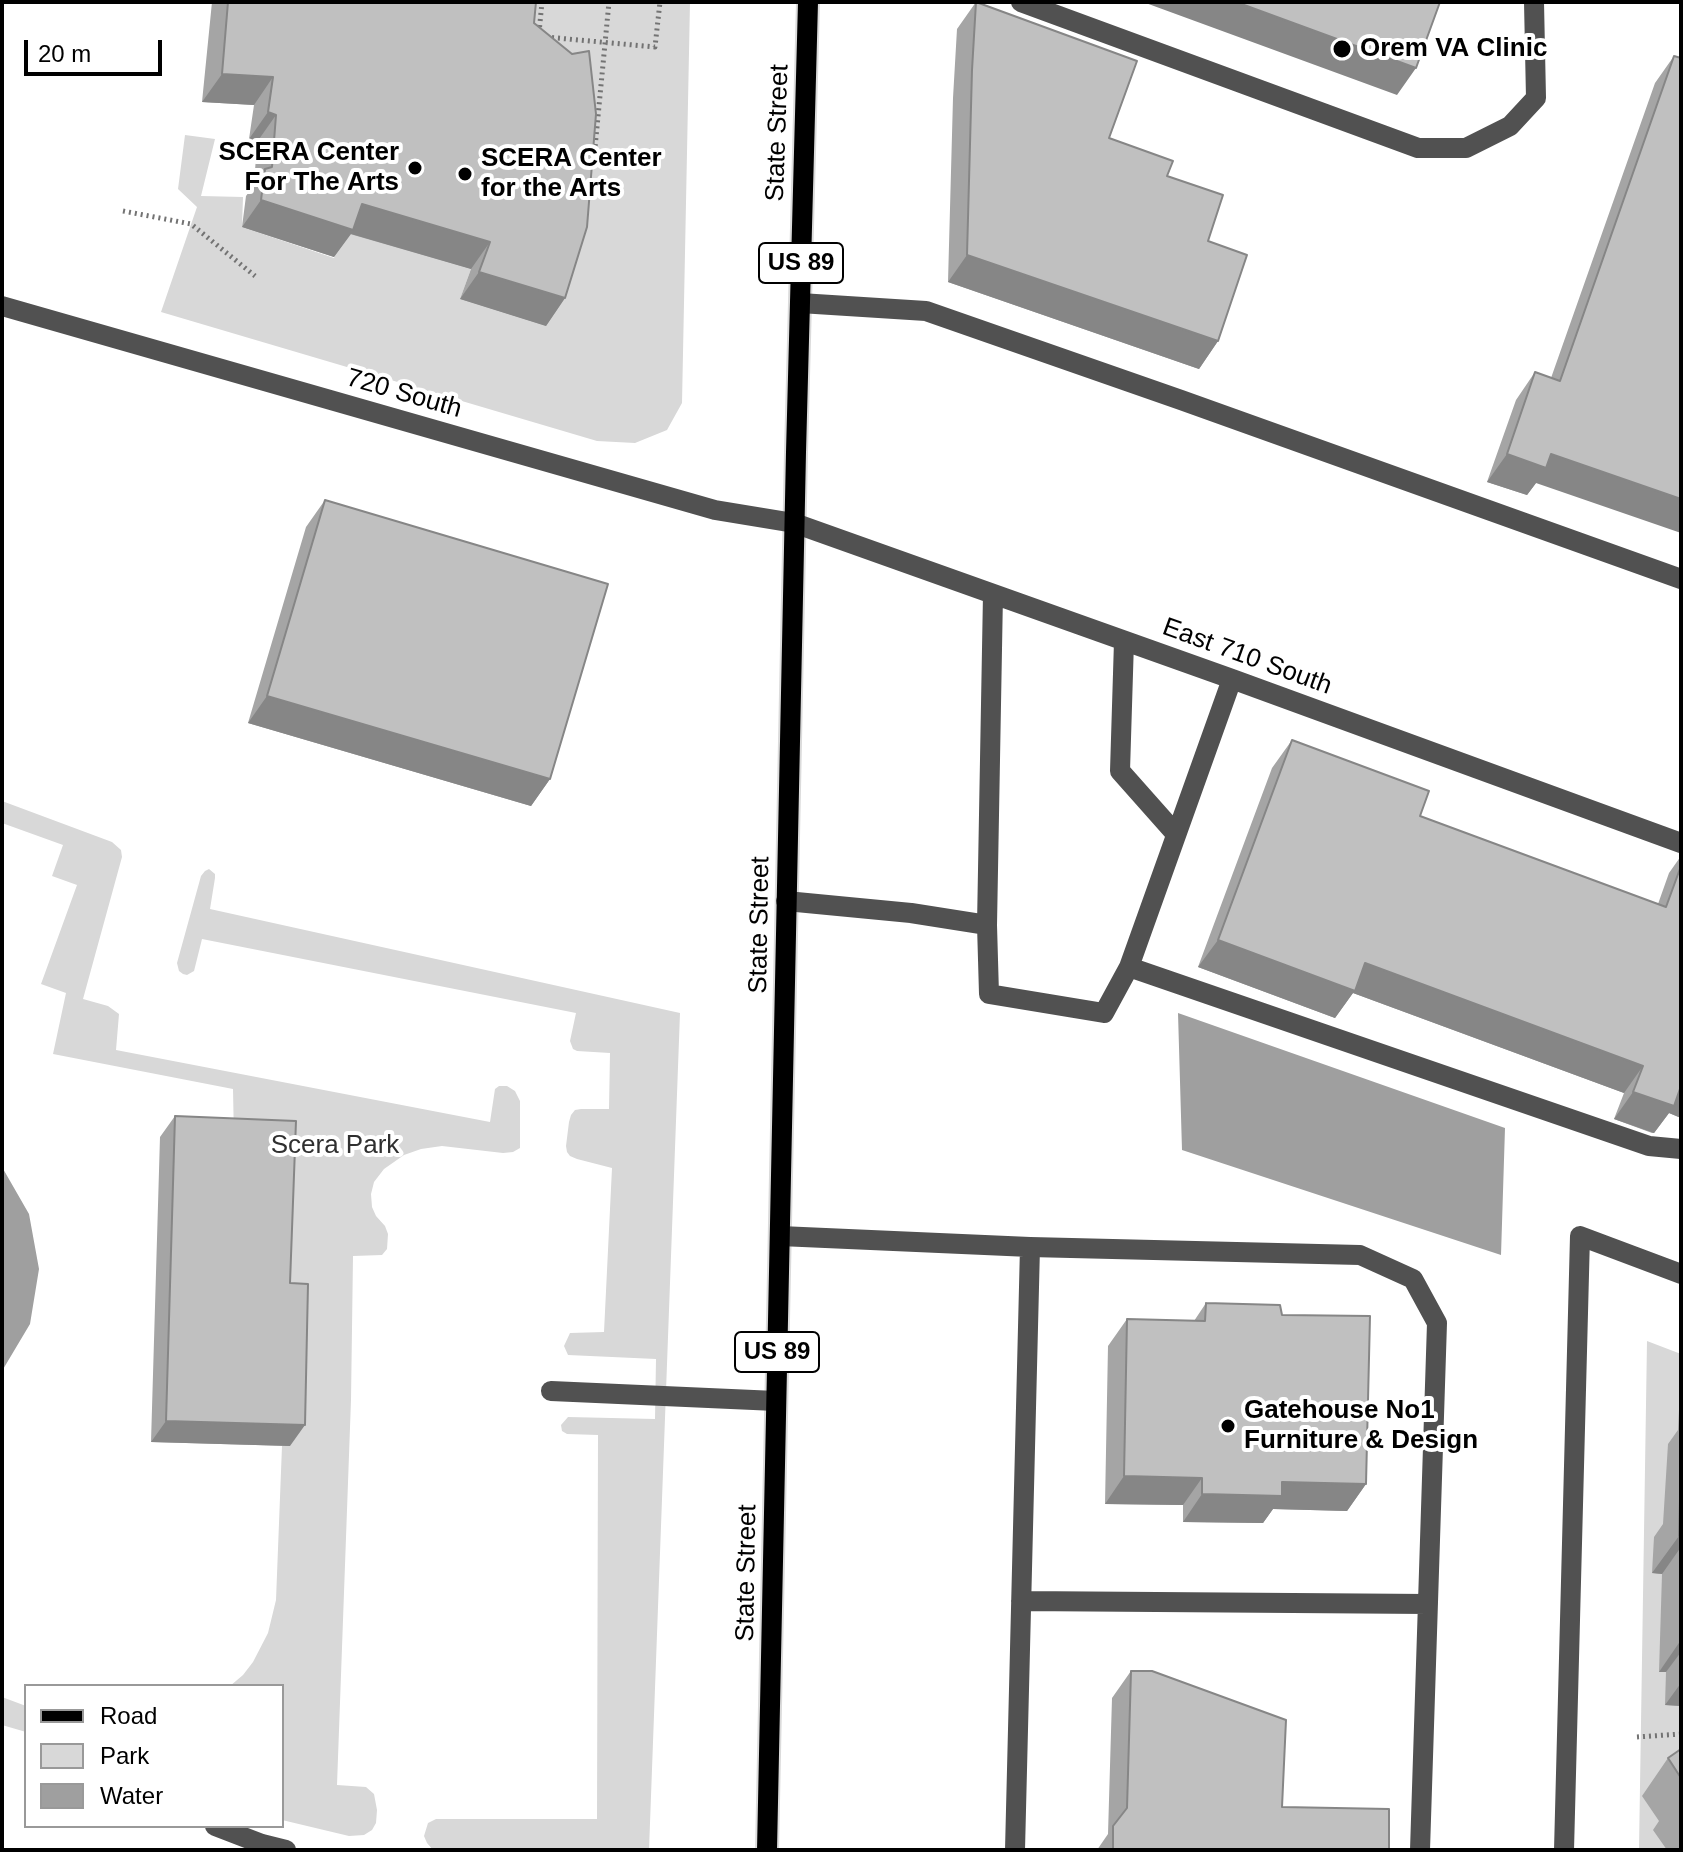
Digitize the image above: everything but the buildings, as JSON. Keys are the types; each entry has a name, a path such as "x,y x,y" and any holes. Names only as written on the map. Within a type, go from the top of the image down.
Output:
{"main road":[{"name":"State Street","path":"767,1850 794,523 808,2"}],"street":[{"path":"1021,2 1418,148 1466,148 1510,126 1536,98 1534,2"},
{"path":"800,303 926,311 1681,579"},
{"name":"720 South","path":"2,306 715,510 794,523"},
{"name":"East 710 South","path":"794,523 1681,843"},
{"path":"993,594 987,925 989,994 1104,1013 1129,967 1232,679"},
{"path":"1124,641 1120,771 1175,833"},
{"path":"786,901 911,913 987,925"},
{"path":"1129,967 1649,1146 1681,1149"},
{"path":"780,1236 1030,1247 1360,1255 1413,1279 1437,1323 1420,1850"},
{"path":"1564,1850 1580,1236 1681,1274"},
{"path":"1015,1850 1030,1247"},
{"path":"551,1391 776,1401"},
{"path":"1021,1601 1428,1604"},
{"path":"220,1828 286,1850"}],"path":[{"path":"542,2 539,36 655,47 660,2"},
{"path":"594,158 609,2"},
{"path":"123,211 191,224 255,276"},
{"path":"1637,1737 1681,1734"}],"green space":[{"path":"521,2 690,2 682,403 667,430 635,443 597,441 161,312 197,207 178,189 185,135 215,139 201,196 243,197 242,227 334,258 344,232 471,269 460,299 546,326 569,255"},
{"name":"Scera Park","path":"2,801 112,842 121,850 122,857 83,999 108,1006 119,1014 116,1050 490,1122 495,1089 499,1086 515,1091 520,1101 520,1148 513,1152 442,1146 404,1155 384,1169 374,1182 371,1194 372,1207 388,1234 387,1249 382,1255 353,1256 337,1785 366,1787 374,1794 376,1823 364,1835 349,1836 284,1820 284,1684 232,1684 253,1662 268,1633 276,1600 282,1446 290,1446 234,1140 233,1089 53,1054 66,993 41,984 77,885 52,876 63,845 2,823"},
{"path":"209,869 215,874 210,909 680,1013 649,1850 433,1850 424,1836 428,1823 436,1819 597,1819 598,1435 567,1434 562,1431 561,1425 568,1417 655,1419 656,1359 568,1355 564,1346 570,1333 604,1332 612,1168 570,1156 566,1146 569,1122 575,1110 609,1109 610,1053 573,1049 570,1041 576,1013 202,939 194,971 183,974 177,963 201,876"},
{"path":"1647,1341 1681,1354 1681,1850 1639,1850"},
{"path":"2,1697 24,1705 24,1731 2,1725"}],"water":[{"path":"1178,1013 1505,1128 1501,1255 1182,1150"},
{"path":"2,1167 29,1214 39,1269 30,1324 2,1371"}],"place":[{"name":"Orem VA Clinic","path":"1342,49"},
{"name":"SCERA Center For The Arts","path":"415,168"},
{"name":"SCERA Center for the Arts","path":"465,174"},
{"name":"Gatehouse No1 Furniture & Design","path":"1228,1426"}]}
